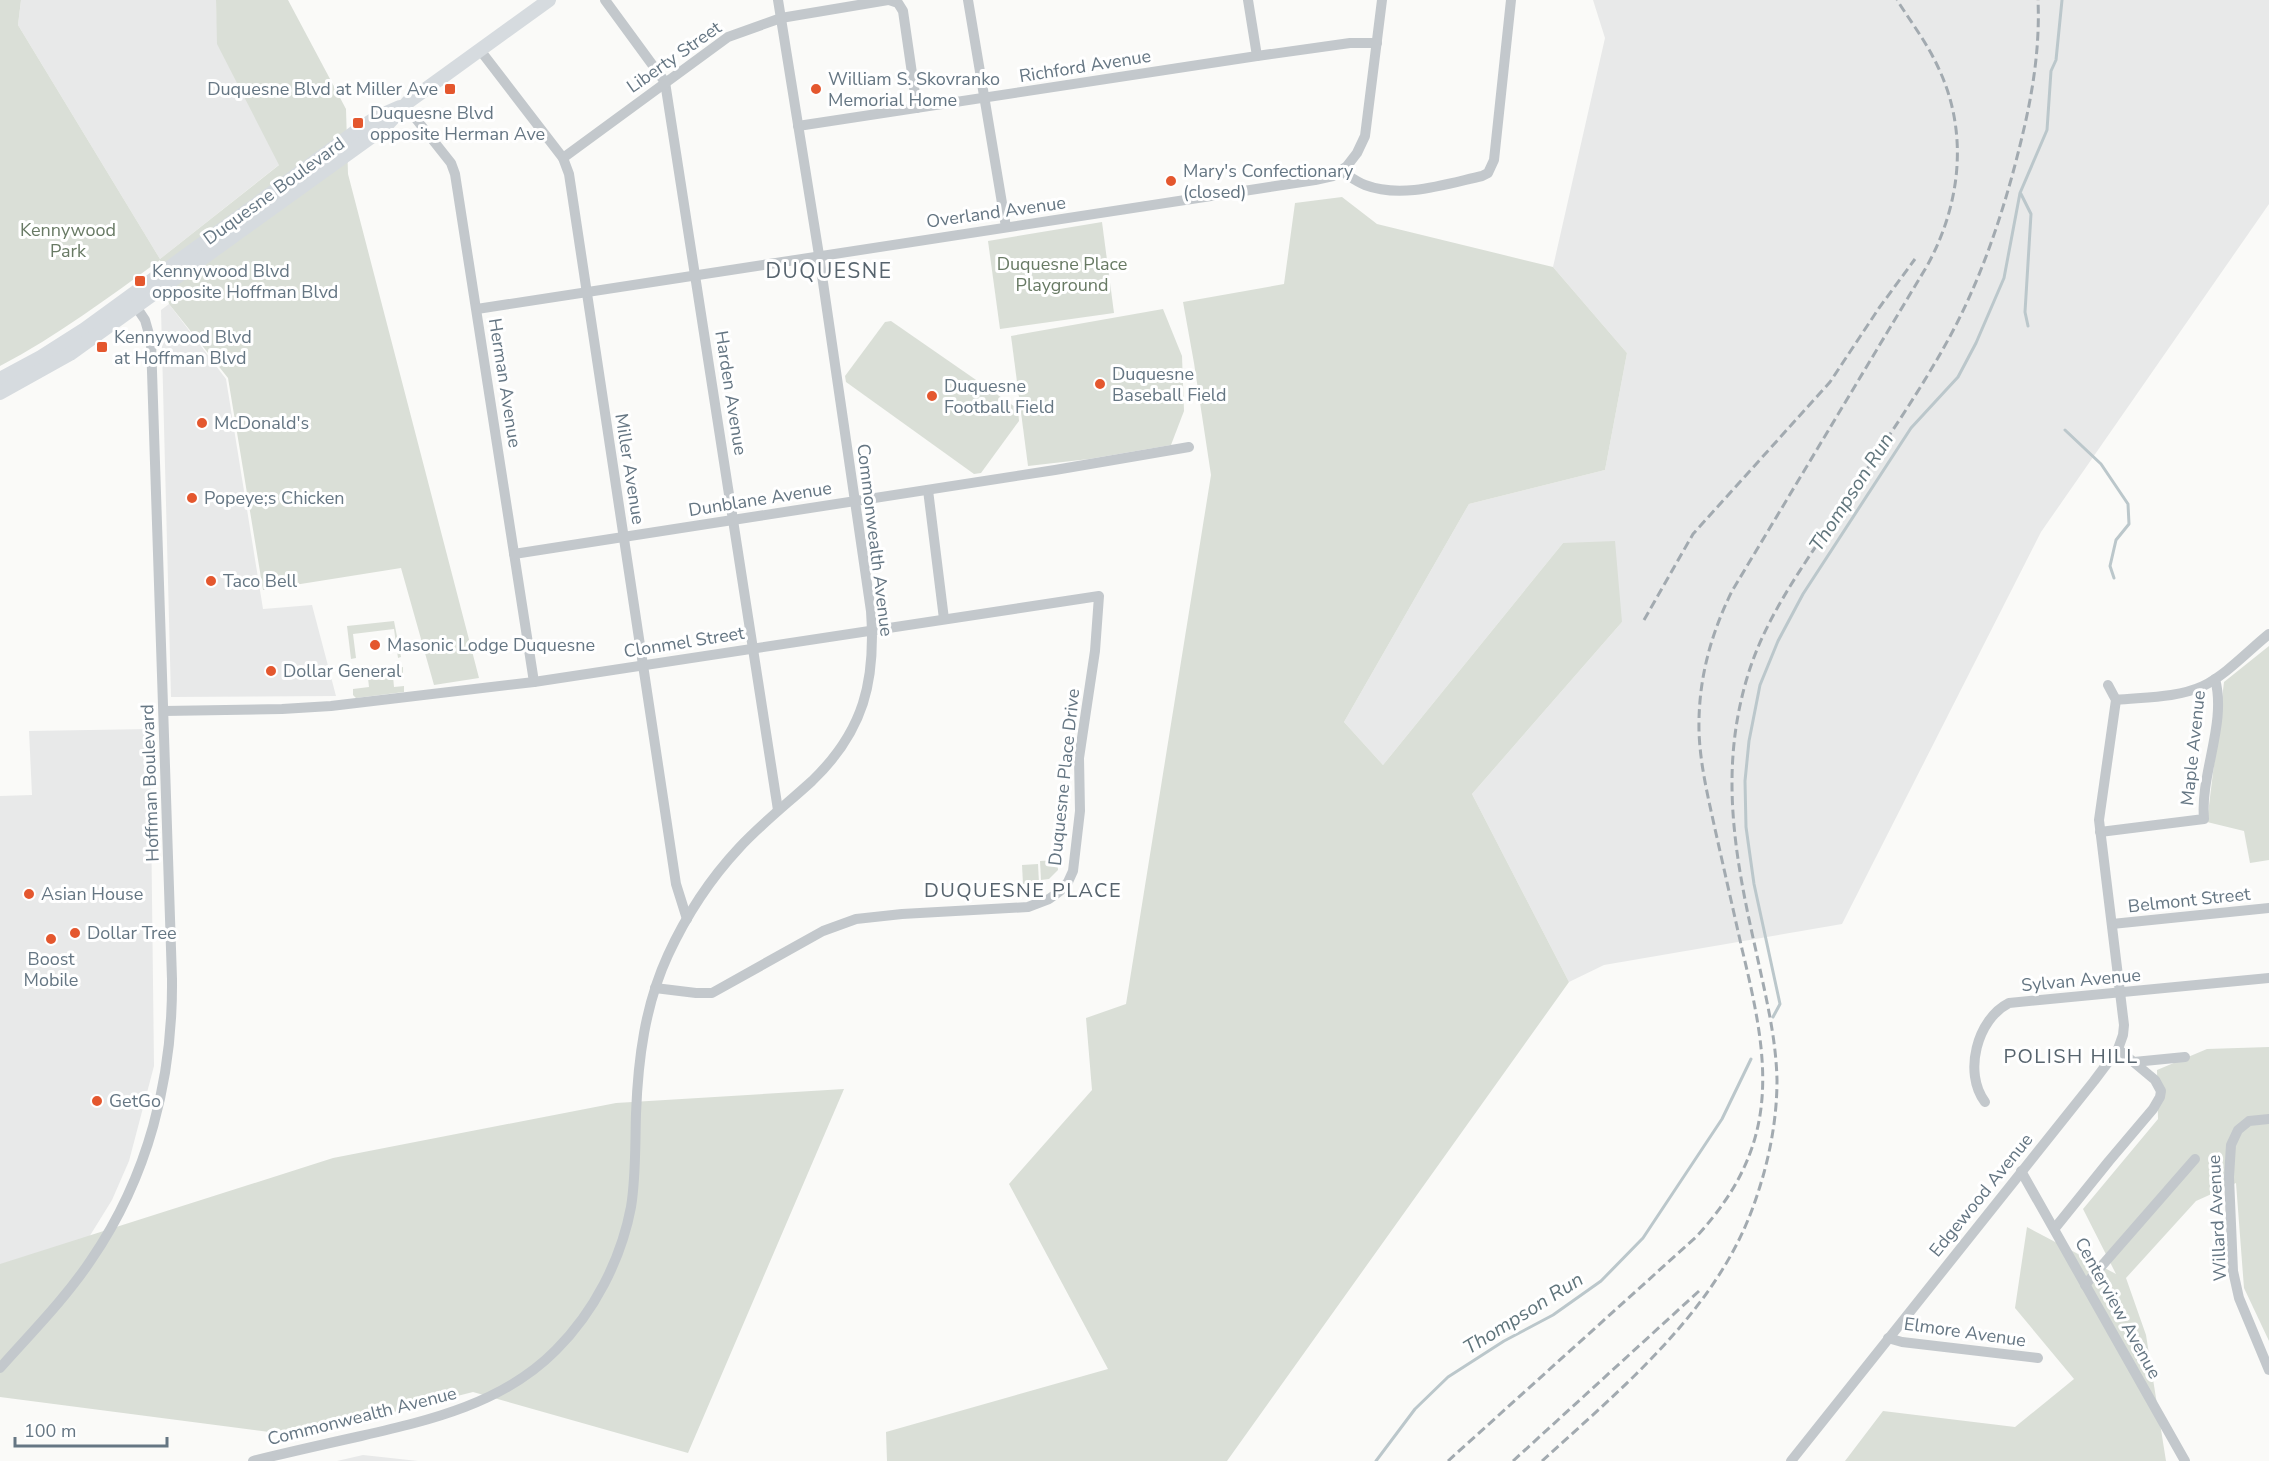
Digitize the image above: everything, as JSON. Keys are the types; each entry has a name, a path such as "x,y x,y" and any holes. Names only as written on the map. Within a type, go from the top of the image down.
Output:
{"main road":[{"name":"Duquesne Boulevard","path":"133,302 366,133 377,117 405,105 549,0"},
{"path":"0,380 133,302"},
{"path":"0,393 59,361 133,302"}],"street":[{"name":"Harden Avenue","path":"604,0 665,82 778,810"},
{"name":"Commonwealth Avenue","path":"253,1461 425,1420 464,1408 516,1382 541,1364 566,1341 597,1297 612,1267 625,1231 633,1192 639,1064 644,1029 655,988 671,948 687,919 725,863 778,810 824,769 852,729 868,686 873,652 872,629 819,255 778,0"},
{"name":"Liberty Street","path":"562,158 728,38 781,18 888,0 898,3 903,11 917,108"},
{"path":"968,0 1006,227"},
{"path":"1248,0 1257,56"},
{"path":"1382,0 1365,136 1353,160 1341,171 1364,185 1400,190 1440,186 1488,173 1494,160 1511,0"},
{"name":"Richford Avenue","path":"798,126 1257,56 1350,43 1377,43"},
{"name":"Miller Avenue","path":"480,50 562,158 569,174 676,884 687,919"},
{"name":"Herman Avenue","path":"405,105 451,163 455,174 534,682"},
{"name":"Overland Avenue","path":"477,309 1315,180 1333,176 1341,171"},
{"name":"Hoffman Boulevard","path":"0,1368 76,1282 107,1236 140,1169 159,1108 169,1055 173,1005 151,341 145,320 133,302"},
{"name":"Dunblane Avenue","path":"514,554 1189,447"},
{"path":"928,490 944,619"},
{"name":"Clonmel Street","path":"164,711 331,706 534,682 1099,596"},
{"name":"Duquesne Place Drive","path":"655,988 712,993 824,931 863,917 1010,909 1028,907 1049,899 1068,882 1075,859 1081,797 1079,758 1093,665 1099,596"},
{"path":"2108,686 2116,700 2182,692 2203,686 2215,679 2269,634"},
{"name":"Maple Avenue","path":"2100,832 2204,819 2204,799 2218,699 2215,679"},
{"name":"Edgewood Avenue","path":"1791,1461 2118,1049 2124,1025 2100,832 2100,811 2116,700"},
{"name":"Belmont Street","path":"2112,924 2269,908"},
{"name":"Sylvan Avenue","path":"1985,1102 1976,1085 1974,1065 1983,1033 1999,1009 2015,1002 2269,978"},
{"path":"2055,1228 2158,1102 2161,1091 2159,1086 2118,1049"},
{"path":"2134,1062 2185,1057"},
{"name":"Willard Avenue","path":"2269,1119 2249,1121 2238,1130 2231,1145 2229,1177 2233,1271 2239,1298 2269,1370"},
{"path":"2085,1286 2195,1160"},
{"name":"Centerview Avenue","path":"2021,1171 2185,1461"},
{"name":"Elmore Avenue","path":"1888,1338 1902,1342 2038,1358"}],"shaded area":[{"path":"21,0 216,0 218,44 280,164 160,259 18,25"},
{"path":"1593,0 2269,0 2269,204 2041,532 1842,924 1604,965 1569,982 1472,794 1622,622 1563,543 1383,765 1344,722 1469,504 1605,470 1627,353 1553,267 1605,38"},
{"path":"169,304 226,379 263,609 312,605 336,696 171,697 161,310"},
{"path":"150,729 154,1066 129,1161 112,1200 73,1263 0,1280 0,796 32,795 29,731"},
{"path":"363,1455 418,1461 337,1461"}],"green space":[{"name":"Kennywood Park","path":"0,0 21,0 18,25 160,259 279,165 217,44 216,0 288,0 346,109 348,174 479,678 434,685 401,568 263,590 228,378 169,304 160,260 62,329 0,366"},
{"path":"1342,197 1377,224 1553,267 1627,353 1605,470 1469,504 1344,722 1383,765 1563,543 1615,541 1622,622 1472,794 1569,982 1227,1461 887,1461 886,1432 1108,1369 1009,1184 1092,1090 1086,1018 1126,1004 1211,475 1183,302 1284,284 1295,203"},
{"name":"Duquesne Place Playground","path":"1102,222 1114,313 1000,329 988,241"},
{"name":"Duquesne Baseball Field","path":"1163,309 1182,356 1184,411 1171,445 1089,459 1028,466 1011,336"},
{"name":"Duquesne Football Field","path":"891,321 1018,409 1019,421 981,473 974,474 846,382 845,376 885,322"},
{"path":"394,621 401,657 398,658 394,629 353,634 356,658 351,659 347,626"},
{"path":"2269,646 2269,860 2250,863 2244,831 2207,822 2224,682"},
{"path":"403,667 403,674 393,676 394,687 404,686 404,692 356,698 353,695 353,689 369,687 368,678 355,679 353,669 357,669 358,677 399,672 399,668"},
{"path":"1057,860 1058,870 1049,879 1041,880 1040,861"},
{"path":"1038,864 1039,883 1023,884 1022,865"},
{"path":"2269,1047 2269,1341 2244,1288 2236,1183 2196,1201 2126,1278 2146,1335 2166,1461 1845,1461 1883,1411 2015,1427 2074,1379 2015,1308 2027,1227 2116,1274 2083,1209 2158,1119 2157,1070 2207,1049"},
{"path":"844,1089 688,1453 473,1392 300,1436 0,1397 0,1264 333,1158 616,1103"}],"waterway":[{"name":"Thompson Run","path":"1773,1017 1780,1004 1754,884 1746,827 1745,781 1749,741 1760,685 1778,641 1803,594 1911,428 1958,377 1976,343 2004,278 2020,193 2047,130 2051,71 2056,60 2062,0"},
{"path":"2021,194 2031,214 2025,312 2028,326"},
{"path":"2065,430 2101,464 2128,504 2129,524 2116,540 2110,566 2114,578"},
{"name":"Thompson Run","path":"1376,1461 1415,1409 1448,1377 1504,1341 1553,1315 1601,1281 1643,1238 1722,1119 1751,1059"}],"railway":[{"path":"1448,1461 1696,1237 1724,1203 1743,1169 1756,1135 1762,1101 1759,1029 1701,756 1699,712 1703,677 1717,625 1732,591 1927,266 1939,242 1947,218 1954,193 1957,168 1954,117 1948,92 1938,67 1897,0"},
{"path":"1542,1461 1634,1376 1691,1314 1715,1281 1736,1245 1753,1207 1767,1160 1773,1128 1777,1080 1770,1015 1748,916 1733,815 1732,781 1738,713 1755,654 1777,608 1932,367 1958,321 1978,277 2003,208 2026,120 2037,52 2038,0"},
{"path":"1644,620 1693,534 1830,382 1915,259"},
{"path":"1513,1461 1699,1291"}],"place":[{"name":"Duquesne Blvd at Miller Ave","path":"450,89"},
{"name":"William S. Skovranko Memorial Home","path":"816,89"},
{"name":"Duquesne Blvd opposite Herman Ave","path":"358,123"},
{"name":"Mary's Confectionary (closed)","path":"1171,181"},
{"name":"Kennywood Blvd opposite Hoffman Blvd","path":"140,281"},
{"name":"Kennywood Blvd at Hoffman Blvd","path":"102,347"},
{"name":"Duquesne Baseball Field","path":"1100,384"},
{"name":"Duquesne Football Field","path":"932,396"},
{"name":"McDonald's","path":"202,423"},
{"name":"Popeye;s Chicken","path":"192,498"},
{"name":"Taco Bell","path":"211,581"},
{"name":"Masonic Lodge Duquesne","path":"375,645"},
{"name":"Dollar General","path":"271,671"},
{"name":"Asian House","path":"29,894"},
{"name":"Dollar Tree","path":"75,933"},
{"name":"Boost Mobile","path":"51,939"},
{"name":"GetGo","path":"97,1101"}],"district":[{"name":"DUQUESNE","path":"829,271"},
{"name":"DUQUESNE PLACE","path":"1023,890"},
{"name":"POLISH HILL","path":"2071,1056"}]}
